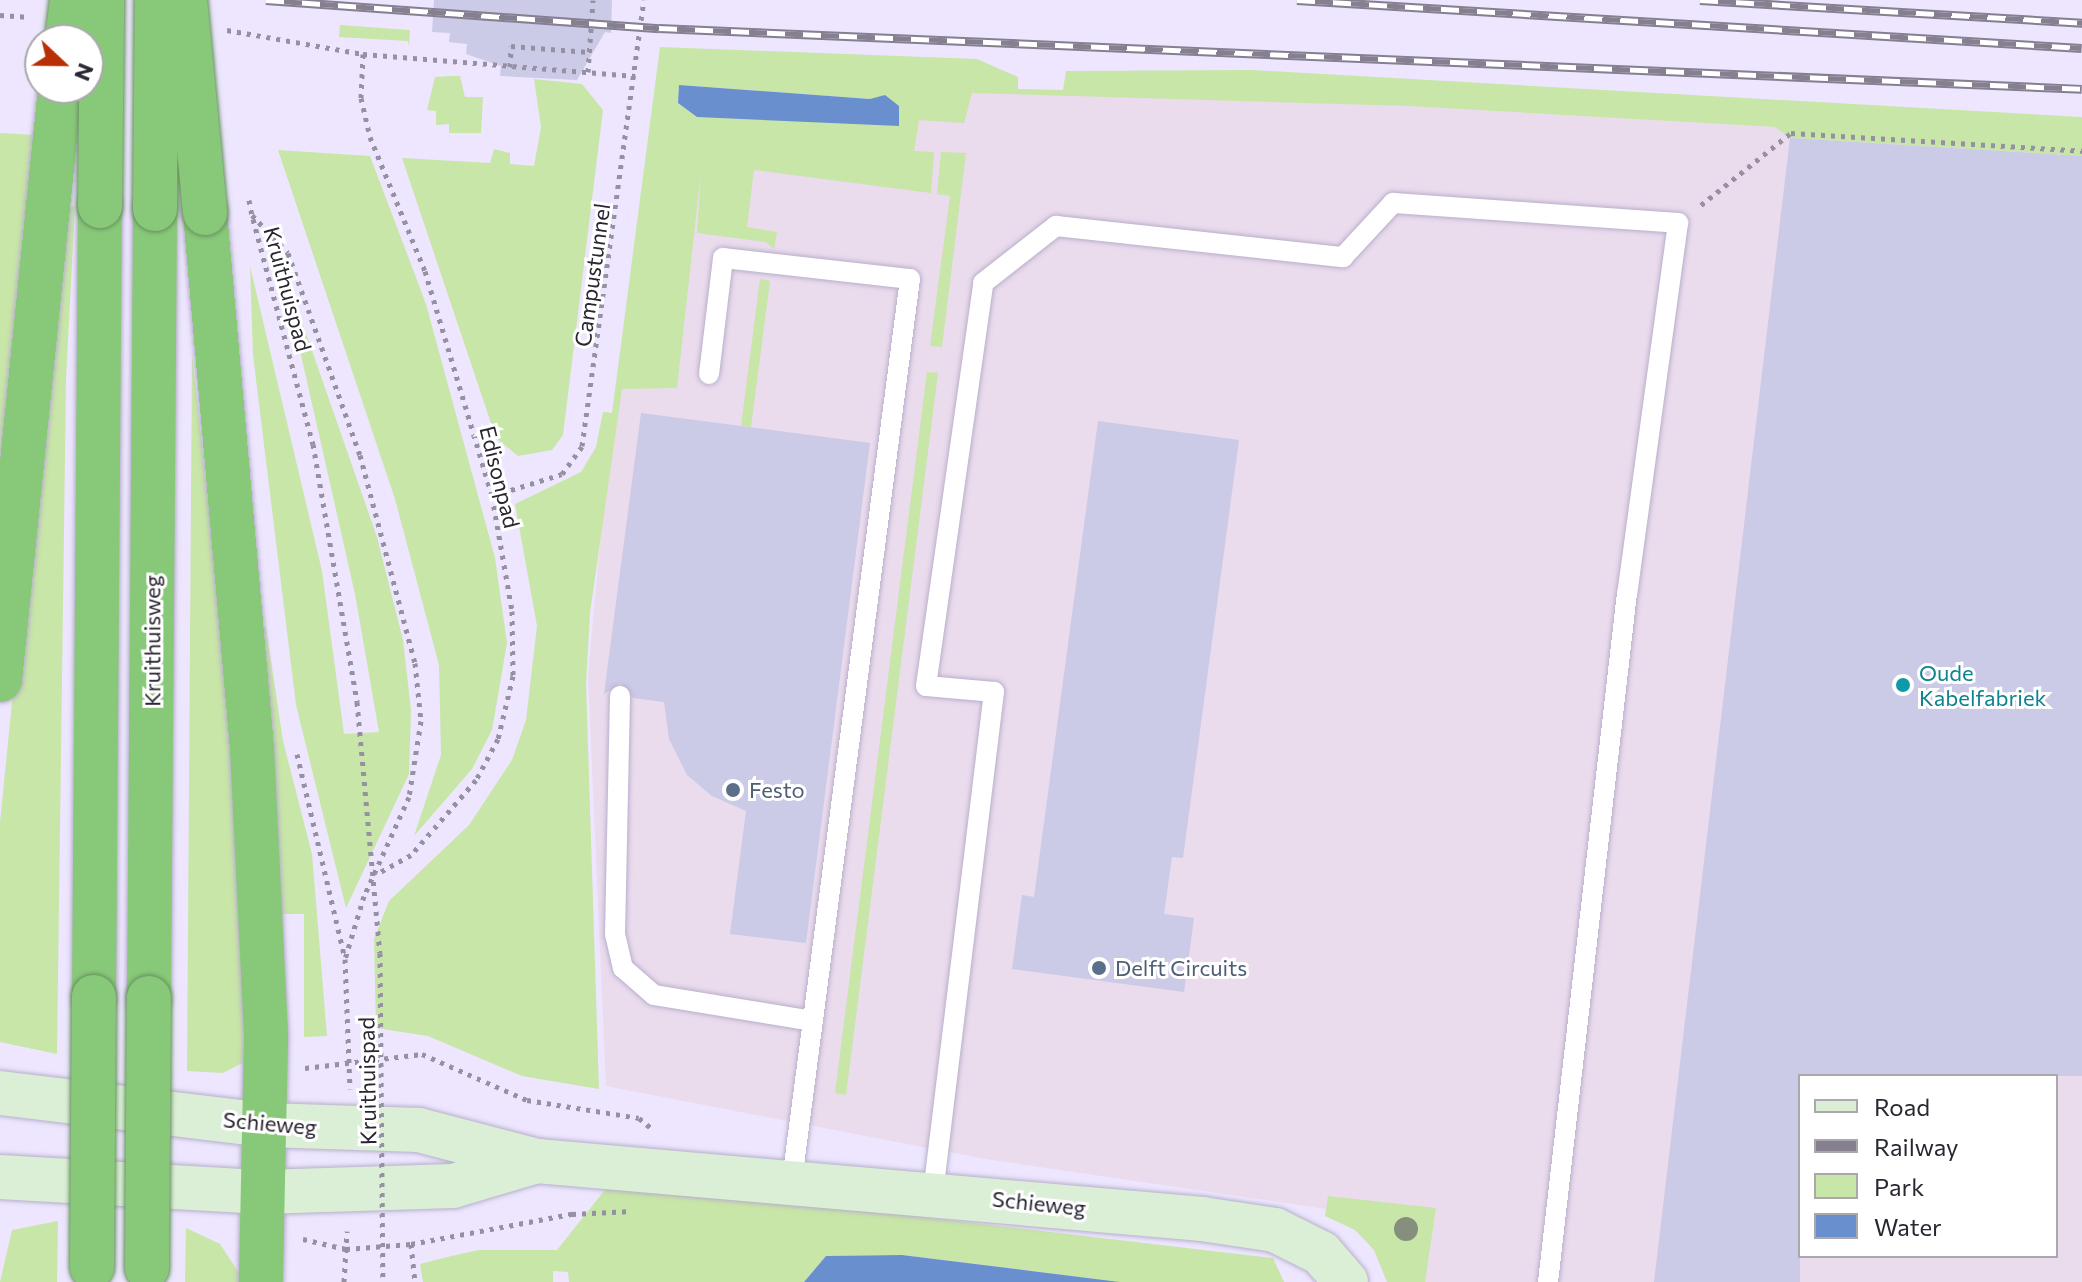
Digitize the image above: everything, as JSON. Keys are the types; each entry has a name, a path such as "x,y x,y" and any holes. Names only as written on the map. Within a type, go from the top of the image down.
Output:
{"highway":[{"path":"69,24 72,0"},
{"path":"92,1275 102,0"},
{"name":"Kruithuisweg","path":"146,1275 157,0"},
{"path":"185,0 252,748 266,1125 261,1282"},
{"path":"0,680 58,104"}],"street":[{"name":"Schieweg","path":"0,1093 266,1125 419,1130 537,1161 933,1193 1275,1230 1321,1253 1346,1282"},
{"name":"Schieweg","path":"0,1177 263,1192 453,1186 537,1161"}],"lane":[{"path":"933,1193 994,692 926,686 983,283 1056,226 1343,257 1393,203 1678,223 1627,593 1548,1282"},
{"path":"709,374 723,258 910,279 792,1180"},
{"path":"620,696 615,934 623,968 643,990 662,998 813,1021"}],"path":[{"path":"588,72 593,0"},
{"name":"Campustunnel","path":"492,496 562,474 582,446 644,0"},
{"path":"589,52 511,46 510,67 635,76"},
{"name":"Edisonpad","path":"378,874 411,855 443,822 476,780 509,708 512,611 492,496 425,271 370,137 361,98 363,54 510,67"},
{"path":"1678,223 1791,133 2082,151"},
{"name":"Kruithuispad","path":"383,1282 380,953 357,702 313,444 252,215 288,253 360,455 415,663 419,759 378,874 364,896 345,959 351,1059 422,1054 501,1091 639,1118 663,1137"},
{"path":"344,1282 346,1249 411,1244 572,1214 638,1208"},
{"path":"411,1244 415,1282"}],"shaded area":[{"path":"972,92 1408,106 1775,127 1790,138 2082,156 2082,1282 1388,1282 1395,1219 985,1159 606,1086 588,675 612,413 652,137 919,120"}],"green space":[{"path":"340,25 410,30 409,47 408,41 339,37"},
{"path":"660,47 977,59 1018,77 1018,89 1063,90 1066,71 1251,70 2082,117 2082,156 1790,138 1775,127 1408,106 972,93 964,123 919,120 914,151 934,152 931,193 754,170 747,227 777,232 774,249 766,242 697,233 701,172 677,388 622,389 590,613 586,684 599,1089 522,1076 428,1036 376,1028 374,939 389,901 469,825 512,760 526,720 537,626 515,504 581,472 596,447 603,412 612,413","holes":["679,85 870,99 678,103"]},
{"path":"460,76 465,97 483,97 481,133 449,133 449,124 436,125 436,111 427,110 435,77"},
{"path":"534,79 582,84 603,110 563,435 552,450 518,456 496,438 402,158 490,163 494,149 510,153 510,164 534,166 541,127"},
{"path":"0,133 35,135 0,508"},
{"path":"278,150 370,156 426,304 495,558 507,643 492,730 472,769 414,836 441,755 439,665 395,499"},
{"path":"941,152 966,153 942,347 930,346 950,196 937,194"},
{"path":"62,206 75,206 66,379 57,1054 0,1042 0,822"},
{"path":"278,253 377,537 403,640 411,710 409,774 346,908 296,705 253,355 250,266 322,571 344,734 379,732 355,594"},
{"path":"760,279 770,281 751,427 741,426"},
{"path":"192,354 231,711 250,1059 223,1073 187,1071"},
{"path":"927,372 938,373 846,1095 835,1093"},
{"path":"256,626 266,627 283,741 312,854 327,1036 304,1037 304,914 282,914"},
{"path":"608,1186 741,1196 1273,1258 1284,1282 1120,1282 902,1255 826,1256 804,1282 569,1282 568,1272 553,1271 553,1282 423,1282 420,1264 447,1257 479,1250 557,1250"},
{"path":"1328,1196 1436,1208 1425,1282 1387,1282 1374,1250 1355,1230 1325,1216"},
{"path":"58,1221 57,1282 0,1282 12,1230"},
{"path":"186,1228 220,1244 245,1282 185,1282"}],"water":[{"path":"679,85 870,99 885,95 899,106 899,126 697,117 678,103"},
{"path":"902,1255 1120,1282 804,1282 826,1256"}],"building":[{"path":"434,0 612,0 611,33 605,32 577,80 500,76 501,66 466,54 467,44 449,42 450,33 432,32"},
{"name":"Oude Kabelfabriek","path":"1790,138 2082,156 2082,1076 1798,1074 1800,1282 1654,1282"},
{"path":"641,413 870,443 806,943 730,934 746,811 712,796 687,775 669,739 664,702 633,698 621,683 604,694"},
{"path":"1098,421 1239,440 1183,858 1172,857 1164,914 1194,918 1184,992 1012,969 1022,895 1034,897"}],"railway":[{"path":"266,0 659,28 2082,89"},
{"path":"1297,0 2082,48"},
{"path":"1700,0 2082,23"}],"place":[{"name":"Oude Kabelfabriek","path":"1903,685"},
{"name":"Festo","path":"733,790"},
{"name":"Delft Circuits","path":"1099,968"}]}
